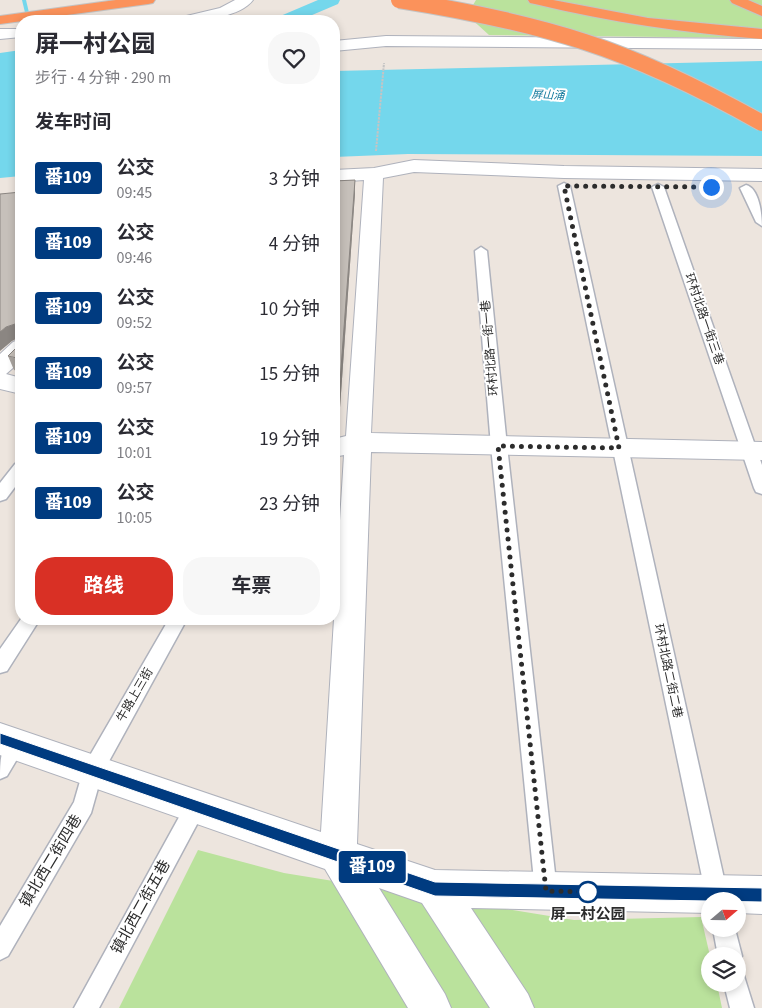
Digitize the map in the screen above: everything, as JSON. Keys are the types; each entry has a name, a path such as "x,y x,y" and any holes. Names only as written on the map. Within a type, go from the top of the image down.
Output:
{"highway":[{"path":"37,15 148,0"},
{"path":"399,0 500,16 581,38 675,76 718,97 762,123"},
{"path":"535,0 608,17 706,30 762,34"},
{"path":"737,0 762,12"},
{"path":"0,20 15,18"}],"street":[{"path":"208,15 225,11 246,0"},
{"path":"441,0 482,41"},
{"path":"225,11 233,15"},
{"path":"340,45 386,41 762,44"},
{"path":"340,176 374,174 414,166 564,172 762,175"},
{"path":"374,174 403,179 564,186 754,188"},
{"path":"374,174 346,445 338,856 430,1008"},
{"path":"0,368 15,353"},
{"path":"0,381 15,385"},
{"path":"346,445 756,451"},
{"path":"5,750 92,771 435,889 546,891 701,906"},
{"path":"435,889 514,1008"},
{"path":"746,900 762,895"}],"lane":[{"name":"环村北路二街二巷","path":"564,186 619,448 716,892"},
{"name":"环村北路一街三巷","path":"658,187 756,451 762,488"},
{"path":"754,188 762,222"},
{"name":"环村北路一街一巷","path":"481,251 498,446 546,891"},
{"path":"0,495 15,476"},
{"path":"0,665 27,625"},
{"name":"牛路上三街","path":"92,771 175,625"},
{"name":"镇北西二街四巷","path":"0,948 84,806 92,771"},
{"name":"镇北西二街五巷","path":"86,1008 196,806"},
{"path":"738,992 742,1008"}],"path":[{"path":"374,174 386,41"}],"green space":[{"path":"476,0 762,0 762,38 489,35 467,15"},
{"name":"屏一村公园","path":"198,850 284,873 574,920 701,917 701,938 706,938 708,947 701,947 701,992 719,992 722,1008 119,1008"}],"water":[{"path":"15,51 15,177 0,178 0,53"},
{"name":"屏山涌","path":"762,61 762,156 408,154 340,157 340,71"}],"building":[{"path":"355,180 340,382 340,181"},
{"path":"15,193 15,324 6,327 0,332 0,194"},
{"path":"15,349 15,358 8,356"}],"waterway":[{"path":"24,0 28,15"},
{"path":"298,15 332,0"}],"bus line":[{"name":"番109","path":"0,739 435,889 762,895"}],"place":[{"name":"屏一村公园","path":"588,892"}],"route":[{"path":"588,892 546,891 498,446 619,448 564,186 711,187"}]}
